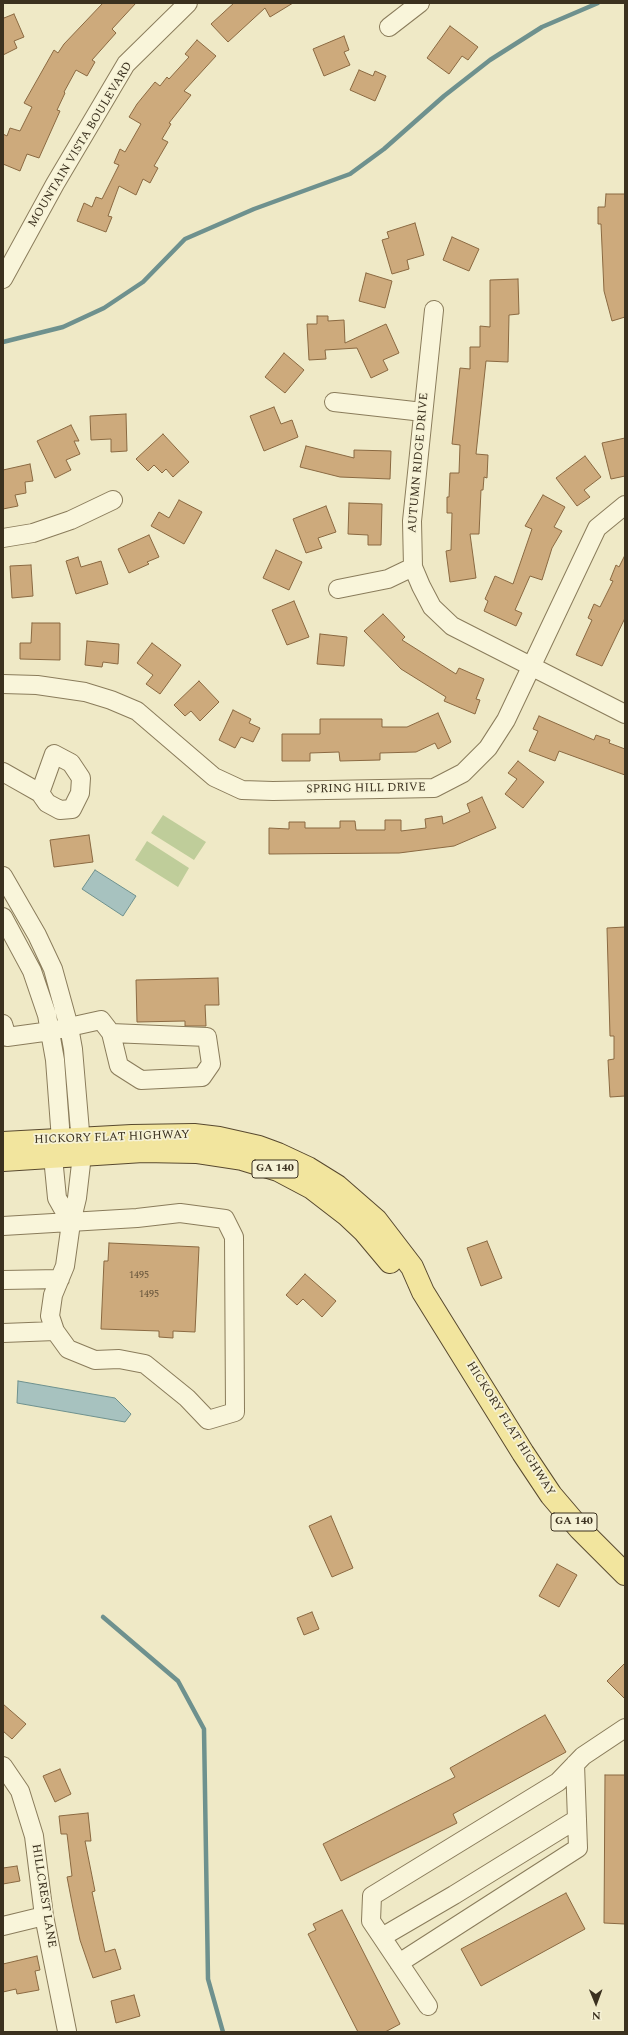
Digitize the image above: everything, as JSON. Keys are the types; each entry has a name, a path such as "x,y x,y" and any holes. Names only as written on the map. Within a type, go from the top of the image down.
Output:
{"main road":[{"name":"HICKORY FLAT HIGHWAY","path":"3,1143 68,1149 196,1152 242,1159 278,1170 312,1188 347,1215 378,1246 400,1275 423,1292 548,1491 580,1529 625,1574"},
{"name":"HICKORY FLAT HIGHWAY","path":"3,1160 68,1149"}],"street":[{"name":"MOUNTAIN VISTA BOULEVARD","path":"3,279 55,184 126,64 188,3"},
{"path":"389,27 420,3"},
{"name":"AUTUMN RIDGE DRIVE","path":"434,310 412,520 412,567 432,607 452,626 625,714"},
{"path":"334,402 423,412"},
{"path":"3,538 33,533 65,522 113,500"},
{"name":"SPRING HILL DRIVE","path":"3,684 37,685 85,692 111,700 137,711 214,777 242,790 273,791 434,788 463,773 488,748 506,720 597,528 625,505"},
{"path":"338,589 388,579 412,567"},
{"path":"3,772 40,793"},
{"path":"3,876 37,935 53,969 70,1026 73,1049 68,1149 57,1198 71,1223"},
{"path":"3,917 32,970 51,1031 68,1149 77,1198 71,1223 65,1266 53,1295 50,1316 55,1331 68,1349 95,1360 119,1359 145,1364 187,1398 208,1420 235,1412 234,1237 225,1219 180,1213 71,1223 3,1226"},
{"path":"4,1032 51,1031 101,1020 111,1033 119,1066 142,1080 202,1077 211,1064 207,1037 111,1033"},
{"path":"3,1280 60,1279"},
{"path":"3,1333 55,1331"},
{"path":"428,2006 371,1921 372,1896 558,1782 583,1756 625,1728"},
{"path":"399,1963 578,1848 575,1764"},
{"name":"HILLCREST LANE","path":"3,1766 20,1791 34,1836 44,1916 67,2031"},
{"path":"382,1937 454,1896 577,1819"},
{"path":"3,1926 44,1916"}],"green space":[{"path":"163,815 206,842 194,860 151,833"},
{"path":"147,841 189,868 178,887 135,860"}],"water":[{"path":"95,870 136,896 123,916 82,889"},
{"path":"18,1381 115,1398 131,1414 125,1422 17,1403"}],"building":[{"path":"103,3 136,3 112,29 116,33 92,60 95,62 87,76 76,70 64,92 65,93 57,110 60,111 39,158 27,154 20,171 3,164 3,134 7,136 10,128 20,131 32,107 24,103 54,50 58,53 64,44"},
{"path":"234,3 293,3 270,17 265,8 228,42 211,24"},
{"path":"14,14 24,37 14,41 17,48 3,55 3,16 4,18"},
{"path":"450,26 478,47 468,60 462,56 449,74 427,58"},
{"path":"344,36 349,50 344,52 350,65 324,76 313,49"},
{"path":"197,40 216,56 184,91 191,95 169,123 171,124 162,139 168,142 154,166 158,168 150,183 143,179 136,195 119,186 108,216 112,217 106,232 77,221 84,203 92,207 96,197 102,199 119,165 114,163 120,149 125,152 141,124 129,117 137,104 155,82 160,86 167,77 169,79 189,57 185,54"},
{"path":"359,70 373,76 375,71 386,76 375,101 350,90"},
{"path":"606,194 625,194 625,317 612,321 604,291 601,224 598,224 598,207 605,207"},
{"path":"415,223 424,255 407,260 409,269 392,274 382,240 389,238 387,232"},
{"path":"452,237 479,249 469,271 443,260"},
{"path":"366,273 392,281 385,308 359,301"},
{"path":"518,279 519,314 509,315 508,362 486,361 476,454 488,455 487,478 484,477 483,490 481,490 479,534 470,534 476,578 450,582 446,551 451,550 452,513 447,513 447,497 449,497 450,473 459,473 460,445 452,444 460,368 470,369 470,347 480,347 480,326 490,327 490,280"},
{"path":"317,316 328,316 328,321 344,320 345,343 386,324 399,353 383,360 388,370 371,378 357,348 325,350 326,359 309,360 307,324 317,324"},
{"path":"284,353 304,370 285,393 265,377"},
{"path":"274,407 281,424 292,420 298,437 264,451 250,416"},
{"path":"126,414 127,451 111,452 111,439 91,440 90,416"},
{"path":"71,425 79,441 74,441 80,454 66,460 71,470 55,478 37,441"},
{"path":"163,434 189,462 173,477 166,469 162,473 154,465 148,471 136,459"},
{"path":"625,438 625,476 611,479 602,443"},
{"path":"306,446 354,458 354,450 391,451 390,479 340,477 300,467"},
{"path":"585,456 601,477 584,490 590,497 577,506 556,478"},
{"path":"30,464 33,481 25,482 26,493 15,495 18,506 3,509 3,470"},
{"path":"543,495 565,507 554,527 562,531 552,548 542,580 530,576 515,610 522,613 516,626 484,611 488,601 485,599 495,576 513,584 532,529 525,526"},
{"path":"179,500 202,512 184,544 151,526 159,512 169,518"},
{"path":"349,503 382,504 381,545 368,545 368,535 348,534"},
{"path":"326,506 336,532 318,538 322,548 306,553 293,519"},
{"path":"149,535 159,557 147,562 149,564 129,573 118,549"},
{"path":"276,550 302,562 289,590 263,578"},
{"path":"625,555 625,618 602,666 576,655 592,620 588,618 594,604 600,607 613,581 610,580 616,565 619,567"},
{"path":"78,557 81,567 101,561 108,584 76,594 66,561"},
{"path":"31,565 33,596 12,598 10,566"},
{"path":"294,601 309,637 287,645 272,610"},
{"path":"383,614 405,637 402,640 456,674 459,668 484,679 476,699 480,700 475,714 444,701 446,697 401,669 364,631"},
{"path":"32,623 60,623 60,660 20,659 20,643 31,643"},
{"path":"320,634 347,637 344,666 317,664"},
{"path":"87,641 119,644 118,664 103,662 102,667 85,665"},
{"path":"152,643 181,665 160,694 146,684 153,675 137,663"},
{"path":"199,681 219,702 200,721 191,711 185,716 174,705"},
{"path":"233,710 251,719 249,723 260,728 253,742 241,737 235,748 219,740"},
{"path":"438,713 451,742 438,749 435,743 416,752 380,753 380,760 340,761 339,752 310,753 310,761 282,761 282,734 320,734 320,719 382,719 382,727 407,727"},
{"path":"539,716 594,740 596,735 610,740 609,743 625,749 625,775 559,751 555,761 529,751 538,731 533,729"},
{"path":"518,761 544,782 523,808 505,794 517,779 508,773"},
{"path":"482,797 496,828 454,846 399,853 269,854 269,828 289,829 289,822 305,822 305,828 340,828 340,821 355,821 356,830 385,830 385,820 401,820 401,831 426,828 425,819 442,816 443,824 470,812 467,804"},
{"path":"89,835 93,862 54,867 50,840"},
{"path":"625,927 625,1096 610,1097 608,1060 614,1059 614,1036 610,1036 607,928"},
{"path":"218,978 219,1005 205,1005 206,1026 185,1026 185,1021 137,1022 136,980"},
{"path":"487,1241 502,1278 481,1286 467,1248"},
{"path":"109,1243 199,1247 195,1332 173,1331 173,1338 159,1337 159,1331 101,1329 104,1261 108,1261"},
{"path":"305,1274 336,1301 322,1317 303,1299 297,1305 286,1295"},
{"path":"331,1516 353,1568 332,1577 309,1526"},
{"path":"557,1564 577,1575 559,1607 539,1596"},
{"path":"312,1612 319,1629 304,1635 297,1618"},
{"path":"625,1663 625,1699 607,1681"},
{"path":"3,1704 26,1724 12,1739 3,1731"},
{"path":"545,1715 566,1752 453,1814 457,1823 341,1881 323,1844 455,1777 450,1768"},
{"path":"60,1769 71,1794 55,1802 43,1776"},
{"path":"605,1775 625,1775 625,1924 604,1923"},
{"path":"88,1813 91,1841 85,1841 95,1891 92,1892 105,1952 115,1949 121,1969 93,1978 80,1940 73,1908 67,1877 72,1876 67,1834 61,1834 59,1816"},
{"path":"17,1866 20,1881 3,1884 3,1868"},
{"path":"566,1893 585,1929 481,1986 461,1949"},
{"path":"342,1910 400,2024 385,2032 358,2032 308,1934 316,1930 313,1924"},
{"path":"37,1956 40,1970 35,1971 39,1990 17,1994 16,1989 3,1992 3,1964"},
{"path":"134,1995 140,2016 116,2023 111,2001"}],"waterway":[{"path":"3,342 63,327 104,308 143,282 185,239 254,209 350,174 384,149 444,96 490,60 542,27 598,3"},
{"path":"103,1617 178,1681 204,1729 208,1979 223,2032"}]}
